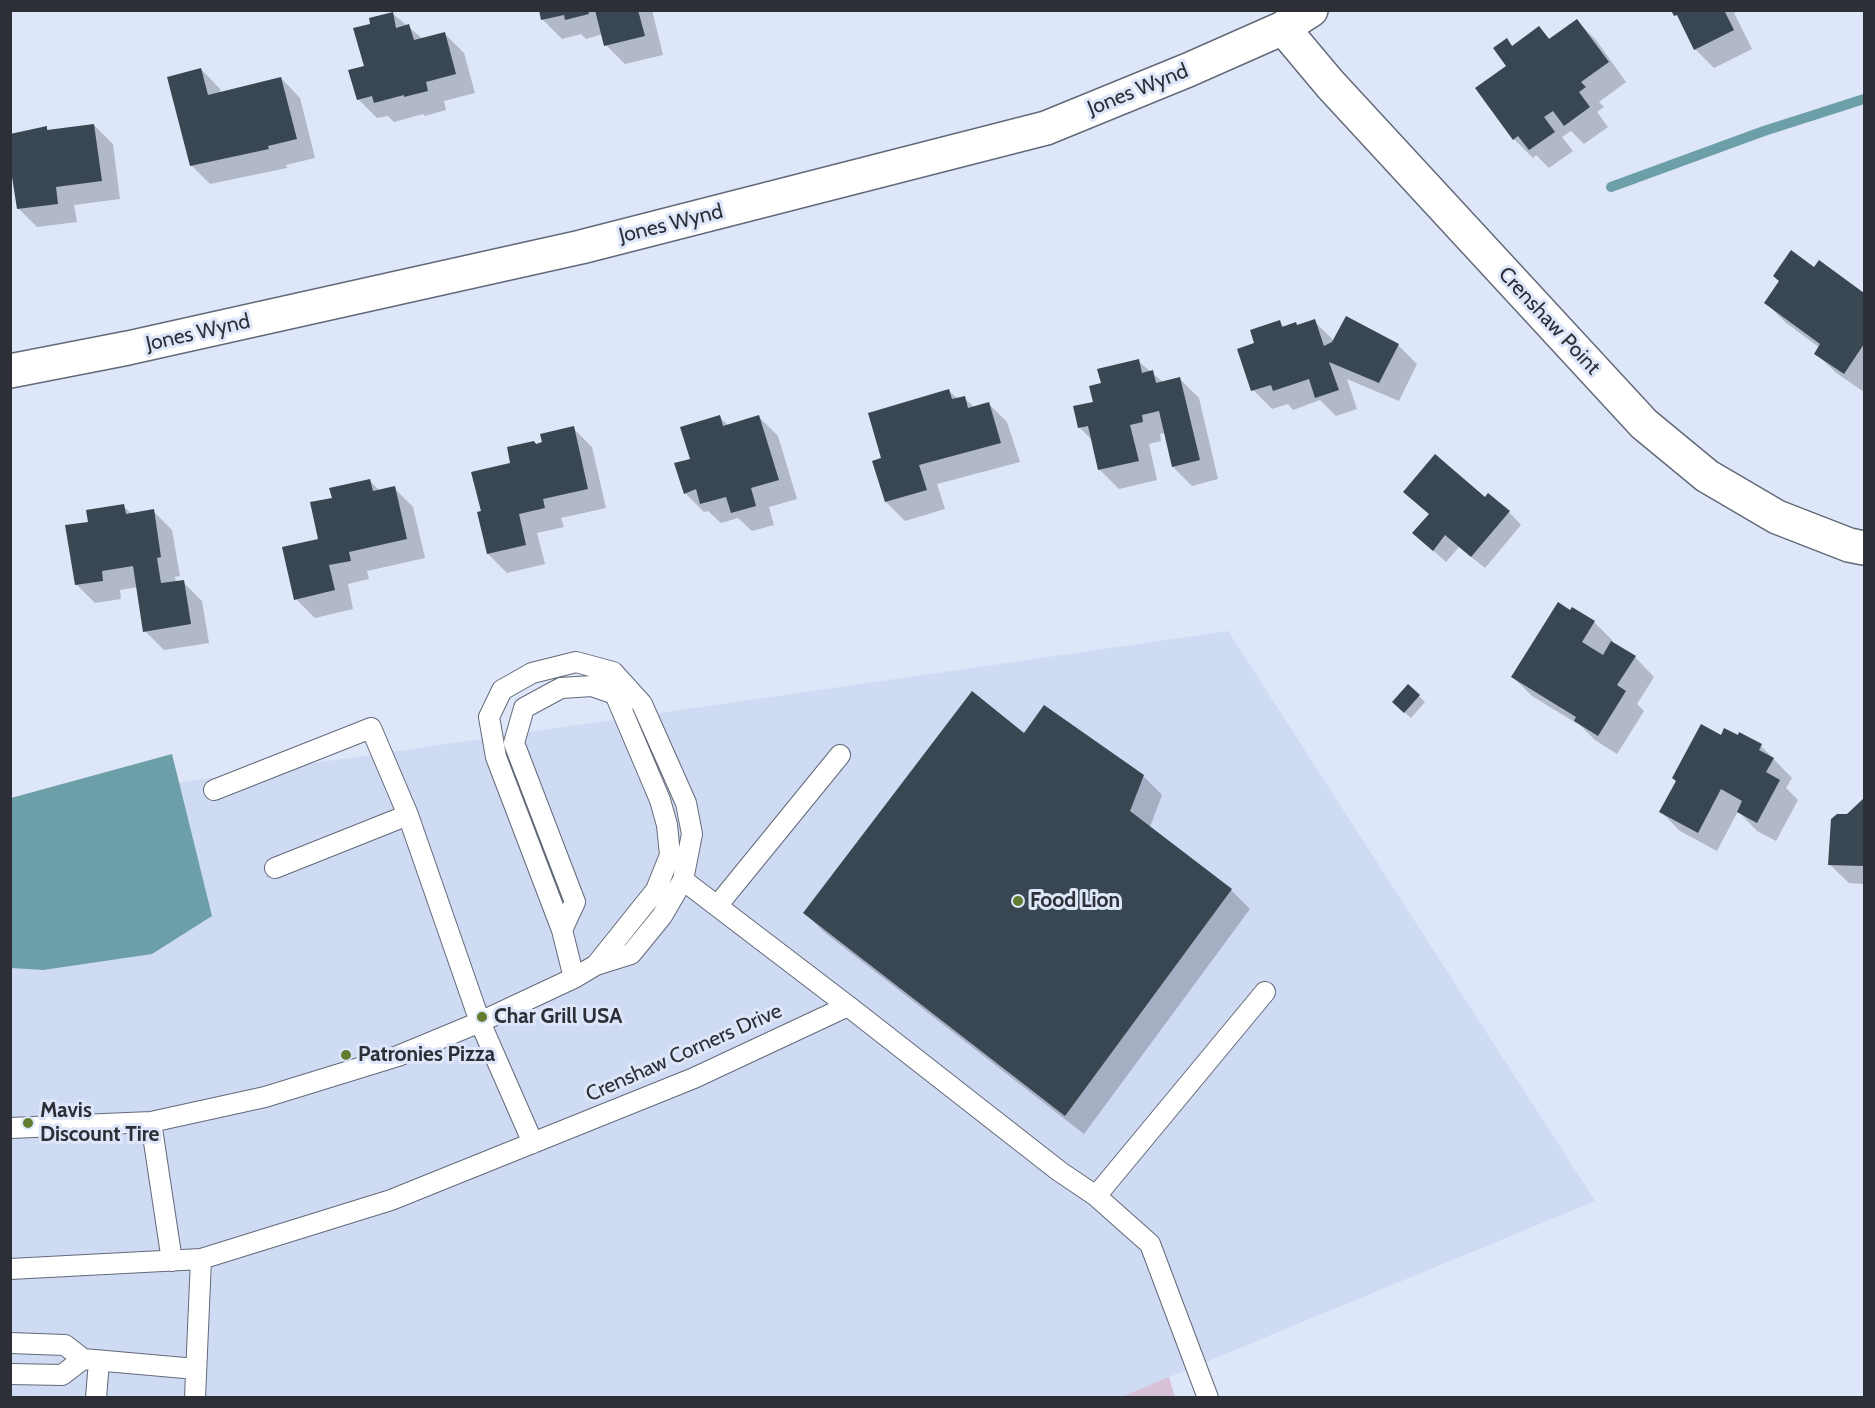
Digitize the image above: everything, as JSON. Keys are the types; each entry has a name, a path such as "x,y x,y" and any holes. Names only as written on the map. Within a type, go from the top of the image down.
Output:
{"street":[{"name":"Jones Wynd","path":"10,371 128,348 581,248 1046,128 1282,28 1311,10"},
{"name":"Crenshaw Point","path":"1282,28 1330,84 1644,424 1707,476 1777,517 1849,545 1864,548"}],"lane":[{"path":"10,1128 151,1122 265,1097 398,1056 480,1022 574,978 596,964 631,954 662,916 683,880 692,834 686,803 642,704 613,672 576,662 532,673 502,690 489,717 496,757 562,930 574,978"},
{"path":"562,930 575,902 514,743 524,708 561,688 592,686 615,694 620,704 660,800 667,825 670,855 656,890 596,964"},
{"path":"214,790 371,728 408,815 480,1022 533,1143"},
{"path":"717,906 840,755"},
{"path":"275,868 408,815"},
{"path":"683,880 1059,1171 1096,1196 1150,1244 1208,1398"},
{"path":"1096,1196 1265,992"},
{"name":"Crenshaw Corners Drive","path":"10,1269 201,1259 391,1200 694,1078 848,1006"},
{"path":"151,1122 172,1261"},
{"path":"195,1398 201,1259"},
{"path":"10,1343 65,1345 91,1360 196,1369"},
{"path":"10,1374 62,1375 91,1360"},
{"path":"91,1360 96,1398"}],"shaded area":[{"path":"1228,631 1595,1201 1121,1397 11,1397 10,807"},
{"path":"172,754 212,916 152,954 43,970 11,968 11,798"},
{"path":"1169,1377 1175,1397 1121,1397"}],"building":[{"path":"539,10 588,10 589,14 565,20 564,15 541,20"},
{"path":"595,10 638,10 645,36 604,46"},
{"path":"1671,10 1724,10 1734,30 1694,50 1677,15 1674,16"},
{"path":"393,12 396,28 409,24 414,40 445,32 456,74 426,82 428,91 374,103 372,96 357,100 348,70 364,66 353,28 370,24 369,18"},
{"path":"1577,19 1609,62 1581,82 1586,87 1579,92 1590,107 1564,126 1553,111 1544,117 1555,132 1529,150 1518,136 1513,140 1475,88 1506,66 1493,48 1507,38 1512,46 1539,26 1549,39"},
{"path":"201,68 208,95 281,77 297,139 268,146 269,149 190,166 167,77"},
{"path":"94,124 102,181 56,187 58,204 17,209 10,164 10,134 47,126 47,130"},
{"path":"1791,250 1814,267 1819,260 1864,293 1864,344 1844,374 1814,354 1820,344 1764,303 1779,281 1773,276"},
{"path":"1346,316 1399,344 1379,383 1329,362 1339,390 1315,398 1309,379 1273,391 1271,385 1251,391 1237,349 1254,343 1250,330 1280,320 1282,327 1315,319 1324,346 1332,342"},
{"path":"1139,359 1142,373 1153,370 1156,383 1180,377 1200,460 1172,467 1159,411 1142,415 1143,422 1130,425 1139,461 1098,470 1088,426 1078,428 1073,406 1093,402 1089,386 1101,383 1097,369"},
{"path":"949,389 952,399 965,396 968,408 989,402 1001,443 919,465 927,490 885,502 872,461 881,458 868,413"},
{"path":"720,415 723,426 759,415 779,480 751,488 756,506 731,513 726,497 700,504 696,489 684,494 674,463 690,459 680,427"},
{"path":"574,426 588,489 543,499 545,508 519,514 526,545 487,554 477,512 481,511 471,472 510,463 507,447 534,441 536,444 542,442 540,434"},
{"path":"1435,454 1485,497 1488,493 1510,511 1471,557 1445,535 1433,551 1412,533 1429,514 1403,492"},
{"path":"370,479 373,491 395,486 407,539 349,552 351,561 329,565 335,590 294,600 282,547 318,539 310,502 332,498 329,488"},
{"path":"124,504 126,514 154,509 161,557 157,558 161,583 184,580 191,624 143,632 133,566 102,571 103,581 75,585 65,525 88,522 86,510"},
{"path":"1558,602 1570,610 1572,607 1595,621 1582,642 1603,655 1611,641 1636,656 1617,685 1626,691 1598,736 1574,721 1576,717 1511,677"},
{"path":"1408,684 1420,695 1404,713 1392,702"},
{"name":"Food Lion","path":"972,691 1024,733 1044,705 1144,775 1130,811 1232,889 1065,1116 803,913"},
{"path":"1701,724 1721,735 1724,728 1738,735 1739,732 1762,744 1759,750 1774,758 1766,772 1780,780 1757,823 1737,812 1742,801 1721,789 1698,833 1659,812 1676,781 1672,778"},
{"path":"1864,798 1864,866 1828,865 1831,819 1837,814 1847,814"}],"waterway":[{"path":"1611,187 1764,131 1864,99"}],"place":[{"name":"Food Lion","path":"1018,901"},
{"name":"Char Grill USA","path":"482,1017"},
{"name":"Patronies Pizza","path":"346,1055"},
{"name":"Mavis Discount Tire","path":"28,1123"}]}
